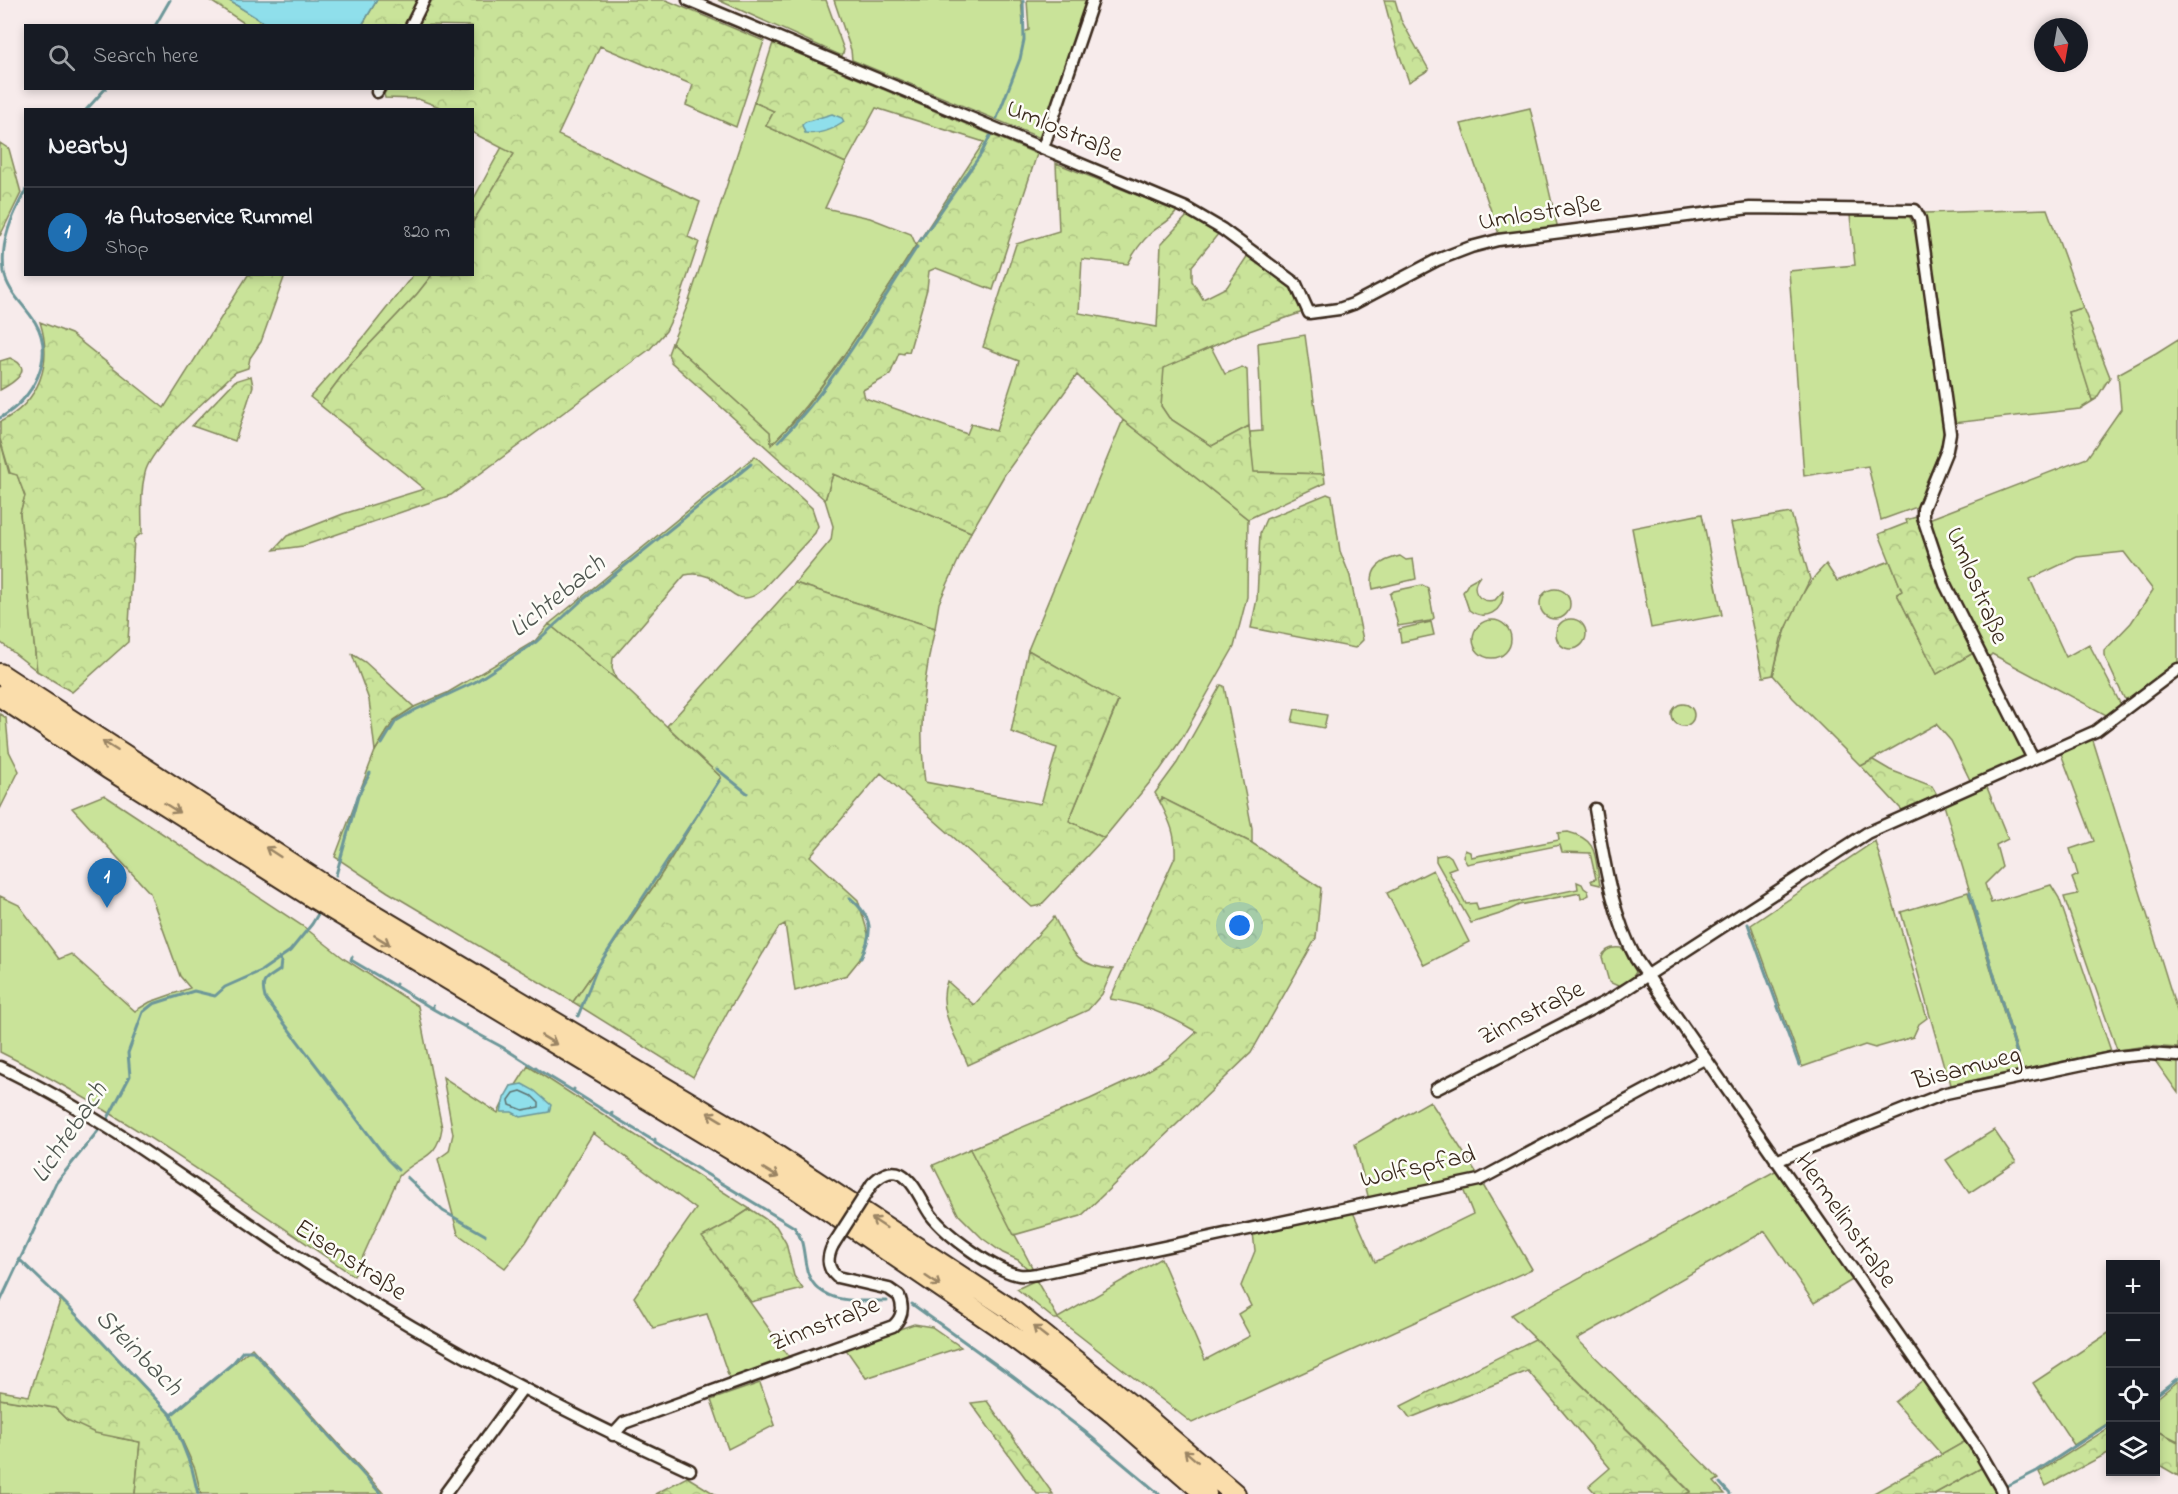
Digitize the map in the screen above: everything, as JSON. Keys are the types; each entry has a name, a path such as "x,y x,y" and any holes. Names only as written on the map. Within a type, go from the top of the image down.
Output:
{"highway":[{"path":"0,674 327,896 817,1202 997,1325 1065,1375 1113,1413 1206,1494"},
{"path":"0,696 108,768 759,1144 1013,1311 1135,1408 1235,1494"}],"street":[{"path":"412,24 424,0"},
{"name":"Umlostraße","path":"688,0 1186,208 1221,229 1296,284 1309,313 1339,309 1353,304 1437,260 1498,240 1750,208 1915,210 1920,219 1950,433 1947,450 1923,509 1923,518 1945,584 2033,759"},
{"path":"1043,148 1093,0"},
{"path":"1595,808 1619,921 1627,942 1647,976 1867,833 2096,731 2178,669"},
{"name":"Hermelinstraße","path":"1647,976 1978,1449 2002,1494"},
{"name":"Zinnstraße","path":"1436,1089 1611,999 1647,976"},
{"name":"Bisamweg","path":"1776,1161 1946,1093 2116,1057 2148,1054 2178,1056"},
{"name":"Wolfspfad","path":"1188,1242 1479,1180 1704,1059"},
{"name":"Eisenstraße","path":"0,1067 111,1128 305,1261 396,1318 522,1389 613,1435 690,1470"},
{"name":"Zinnstraße","path":"613,1435 624,1423 893,1326 903,1312 900,1296 889,1289 837,1277 828,1263 829,1252 833,1245 872,1184 885,1173 900,1173 909,1181 939,1226 950,1235 998,1266 1021,1276 1188,1242"},
{"path":"444,1494 522,1389"}],"green space":[{"path":"209,0 228,0 266,24 245,24"},
{"path":"377,0 418,0 405,24 363,24"},
{"path":"432,0 666,0 764,41 736,127 686,105 693,85 600,46 558,135 700,202 688,237 699,242 677,308 666,331 650,349 451,495 303,546 274,550 287,536 343,514 424,489 320,405 349,366 431,276 474,276 474,220 514,154 474,134 474,108 442,108 418,99 385,98 386,90 474,90 474,24 420,24"},
{"path":"718,0 826,0 844,50 842,56"},
{"path":"834,0 1021,0 1024,32 1029,30 1027,0 1085,0 1087,4 1043,139 852,60 851,50"},
{"path":"1384,0 1395,0 1401,20 1429,70 1409,82 1396,45"},
{"path":"773,43 1037,154 993,290 936,268 929,271 927,289 909,352 899,353 890,375 863,390 865,398 967,434 971,424 996,431 1019,361 983,347 1016,244 1059,231 1056,163 1177,211 1144,240 1128,264 1082,259 1079,313 1157,327 1161,244 1189,214 1219,233 1192,266 1192,281 1203,299 1227,287 1248,255 1288,282 1303,312 1238,335 1164,368 1161,406 1169,418 1212,446 1249,426 1254,472 1324,474 1325,483 1248,519 1123,420 1077,375 1005,474 971,532 833,474 825,500 671,362 668,354 672,343 770,432 771,445 801,414 843,357 984,142 876,108 846,163 766,126 774,111 754,102"},
{"path":"754,102 774,111 766,126 846,163 825,208 870,218 911,234 916,245 830,374 771,446 770,432 672,343 688,304"},
{"path":"1530,108 1558,229 1504,236 1499,234 1461,124"},
{"path":"0,143 9,149 21,193 0,236"},
{"path":"502,147 515,153 474,220 474,198"},
{"path":"2047,209 2083,308 2068,312 2092,400 2096,399 2080,409 1953,423 1923,216 1925,213"},
{"path":"1902,214 1909,216 1916,229 1944,425 1940,449 1917,507 1881,520 1868,466 1804,476 1789,271 1855,265 1850,215"},
{"path":"247,276 285,276 261,342 250,358 248,368 236,372 195,409 169,436 150,462 142,488 142,533 134,539 128,642 72,692 37,671 20,513 25,496 17,475 10,473 0,439 0,422 25,404 40,380 45,352 40,322 71,334 164,408"},
{"path":"412,276 431,276 349,366 320,405 310,397 363,338"},
{"path":"2083,308 2110,377 2096,399 2092,400 2068,312"},
{"path":"1305,335 1324,474 1253,472 1250,432 1262,431 1258,343"},
{"path":"2178,339 2178,664 2130,701 2124,698 2104,651 2131,623 2153,590 2124,552 2077,557 2030,579 2066,657 2089,644 2120,703 2118,710 2108,716 1992,654 1987,659 1948,578 1929,519 2087,458 2121,409 2118,374"},
{"path":"1211,347 1225,374 1242,367 1247,370 1249,426 1212,446 1169,418 1161,406 1163,368"},
{"path":"10,358 18,362 22,371 16,380 0,390 0,361"},
{"path":"251,376 253,386 235,441 192,426 235,381"},
{"path":"1123,420 1248,519 1247,597 1234,647 1182,738 1160,770 1104,838 1069,821 1118,702 1028,650"},
{"path":"0,439 9,473 17,474 25,496 20,513 37,671 0,642"},
{"path":"755,456 812,508 818,526 815,533 761,591 750,597 742,598 709,577 698,574 685,575 613,658 612,668 616,679 549,624"},
{"path":"833,474 971,532 939,603 935,628 795,583 831,540 833,526 825,500"},
{"path":"1327,494 1332,496 1340,551 1350,576 1363,640 1355,648 1251,628 1257,599 1260,533 1266,519"},
{"path":"1791,513 1810,579 1781,639 1773,675 1763,677 1731,523"},
{"path":"1702,514 1722,615 1651,628 1632,528"},
{"path":"1920,516 1975,652 1937,674 1897,594 1902,591 1879,534 1907,523 1906,520"},
{"path":"1400,556 1406,560 1413,559 1416,579 1373,589 1373,576 1378,566"},
{"path":"1890,561 1902,591 1897,594 1937,674 1975,652 2028,756 1971,782 1951,741 1936,724 1861,766 1773,675 1786,630 1798,601 1815,575 1826,564 1837,581"},
{"path":"1480,576 1475,590 1480,598 1495,600 1503,591 1500,605 1487,615 1469,610 1463,592 1469,582"},
{"path":"795,583 935,628 927,666 923,704 922,743 925,782 1041,804 1057,748 1011,732 1028,650 1118,701 1069,821 1104,838 1041,905 1032,907 881,773 810,856 858,900 869,937 860,959 847,975 795,991 785,924 779,927 728,1011 693,1077 573,1002 656,883 721,777 667,726"},
{"path":"1422,585 1428,588 1434,618 1430,621 1398,626 1390,594 1394,591"},
{"path":"1555,589 1566,593 1570,604 1566,615 1555,619 1544,615 1540,604 1544,593"},
{"path":"1571,619 1577,620 1585,628 1585,640 1577,648 1571,649 1565,648 1557,640 1556,634 1557,628 1565,620"},
{"path":"1492,620 1506,625 1511,639 1506,653 1492,658 1478,653 1473,639 1478,625"},
{"path":"1431,622 1434,635 1401,642 1399,629"},
{"path":"549,624 616,679 721,777 656,883 573,1002 388,892 335,857 375,751 394,720 414,707 447,693 535,641"},
{"path":"352,654 365,662 414,707 394,720 375,751 369,700"},
{"path":"1221,685 1224,686 1252,828 1252,843 1162,798 1160,802 1155,793 1177,763"},
{"path":"1679,704 1687,704 1694,711 1694,719 1687,726 1679,726 1672,719 1672,711"},
{"path":"1295,709 1327,715 1324,728 1292,722"},
{"path":"0,714 6,718 9,751 19,771 0,809"},
{"path":"2092,737 2178,1014 2178,1048 2147,1046 2117,1050 2064,897 2078,894 2072,878 2078,875 2070,849 2094,841 2060,751"},
{"path":"1873,760 1890,770 1932,786 1937,795 1902,810 1861,766"},
{"path":"1986,785 2008,839 1996,845 2002,867 1985,884 1991,903 2051,885 2059,898 2111,1051 2023,1070 1944,805"},
{"path":"104,795 304,927 346,960 418,1006 442,1128 440,1139 431,1152 399,1176 354,1276 224,1187 92,1102 0,1052 0,896 19,905 59,959 71,954 135,1011 150,1002 190,988 180,976 150,893 72,808"},
{"path":"1162,798 1252,843 1321,888 1316,938 1251,1053 1081,1216 1014,1235 970,1149 1135,1078 1166,1060 1197,1032 1155,1011 1110,999 1175,857 1173,835 1160,802"},
{"path":"1568,832 1578,835 1591,845 1596,858 1600,885 1592,883 1591,880 1596,879 1590,853 1562,852 1560,845 1467,864 1463,857 1465,850 1470,852 1471,857 1559,840 1558,833"},
{"path":"1875,841 1927,1018 1919,1024 1913,1037 1875,1048 1865,1045 1802,1067 1751,925"},
{"path":"1447,854 1456,867 1448,870 1466,904 1476,903 1478,910 1578,889 1577,882 1582,884 1589,895 1581,899 1580,893 1519,905 1503,913 1471,923 1436,861 1436,856"},
{"path":"1433,870 1469,942 1424,965 1387,893"},
{"path":"1968,892 2021,1070 1951,1085 1901,912"},
{"path":"1054,917 1075,954 1089,964 1113,969 1102,994 1088,1010 968,1065 946,1013 944,992 947,981 974,1005"},
{"path":"1621,948 1636,972 1631,980 1618,986 1609,982 1602,957 1610,949"},
{"path":"2153,1058 2178,1060 2178,1093"},
{"path":"528,1066 750,1209 703,1237 790,1358 730,1380 707,1314 653,1328 634,1297 696,1209 593,1133 526,1242 505,1268 458,1234 438,1159 449,1151 453,1134 443,1077 498,1113 511,1086 516,1085"},
{"path":"1430,1101 1480,1178 1369,1200 1355,1144"},
{"path":"1994,1130 2016,1162 1969,1193 1946,1160"},
{"path":"970,1149 1034,1271 982,1238 958,1214 933,1165"},
{"path":"1777,1170 1854,1279 1814,1303 1765,1231 1577,1339 1719,1479 1714,1482 1725,1494 1685,1494 1690,1491 1511,1315"},
{"path":"1483,1185 1532,1269 1192,1423 1017,1289 1036,1280 1058,1318 1161,1258 1205,1360 1250,1336 1238,1314 1251,1306 1241,1286 1255,1251 1253,1232 1353,1212 1375,1262 1473,1214 1463,1189"},
{"path":"750,1209 776,1226 786,1243 794,1276 803,1289 751,1302 702,1237"},
{"path":"61,1298 171,1416 195,1469 201,1494 135,1494 140,1442 95,1433 67,1420 55,1408 0,1399 0,1391 29,1396"},
{"path":"914,1324 932,1327 961,1347 866,1378 845,1348"},
{"path":"2106,1335 2106,1425 2074,1445 2033,1383"},
{"path":"1535,1339 1690,1492 1685,1494 1596,1494 1589,1486 1610,1468 1528,1371 1410,1418 1401,1406"},
{"path":"252,1348 384,1494 201,1494 194,1469 171,1416"},
{"path":"1923,1380 1966,1441 1942,1455 1895,1402"},
{"path":"2178,1381 2178,1441 2160,1432 2160,1396"},
{"path":"760,1383 775,1425 728,1449 711,1400"},
{"path":"0,1399 55,1408 67,1420 118,1438 140,1442 135,1494 0,1494"},
{"path":"987,1401 1053,1494 1037,1494 971,1403"},
{"path":"2106,1430 2106,1454 2046,1486 2039,1472"},
{"path":"2160,1432 2178,1442 2178,1476 2160,1465"},
{"path":"1966,1441 1983,1467 1934,1494 1872,1494"},
{"path":"1983,1467 1997,1494 1934,1494"},
{"path":"687,1477 715,1494 655,1494"}],"water":[{"path":"228,0 377,0 363,24 266,24"},
{"path":"832,114 842,118 844,122 825,131 805,133 802,125 805,122"},
{"path":"522,1084 535,1091 551,1105 549,1112 521,1117 512,1112 501,1112 504,1098 511,1086"}],"waterway":[{"path":"156,24 170,0"},
{"name":"Lichtebach","path":"997,118 1020,59 1024,40 1023,0"},
{"path":"88,108 104,90"},
{"name":"Lichtebach","path":"920,241 981,154 990,136"},
{"path":"0,418 12,410 31,389 42,363 41,335 35,322 9,286 4,272 6,239 12,219 24,194"},
{"name":"Lichtebach","path":"779,441 818,396 869,323 917,247"},
{"name":"Lichtebach","path":"382,744 396,721 475,682 536,642 580,602 751,464"},
{"path":"717,769 747,793"},
{"name":"Lichtebach","path":"336,875 358,796 370,773"},
{"path":"578,1016 597,968 719,781"},
{"path":"1970,893 2022,1071"},
{"path":"850,898 864,912 869,926 868,940 861,958"},
{"name":"Lichtebach","path":"106,1122 130,1076 128,1053 143,1012 153,1004 194,991 215,996 225,987 261,971 290,951 318,914"},
{"path":"1748,924 1799,1065"},
{"path":"352,957 351,960 395,986"},
{"path":"279,958 280,970 264,983 265,998 398,1170"},
{"path":"396,984 395,986 433,1009"},
{"path":"433,1006 433,1009 465,1027"},
{"path":"466,1025 465,1027 502,1047"},
{"path":"502,1047 535,1068"},
{"path":"536,1067 573,1091"},
{"path":"574,1089 573,1091 611,1115"},
{"path":"612,1113 611,1115 654,1141"},
{"name":"Lichtebach","path":"0,1302 56,1183 101,1127"},
{"path":"655,1139 655,1143 794,1227 801,1241 810,1279 817,1288 838,1298 887,1301"},
{"path":"407,1177 443,1211 485,1235"},
{"name":"Steinbach","path":"19,1259 68,1306 171,1415 192,1469 198,1494"},
{"path":"912,1304 1084,1431 1159,1494"},
{"name":"Steinbach","path":"171,1415 233,1363 243,1351 253,1351 381,1494"},
{"path":"2160,1392 2178,1378"},
{"path":"2007,1486 2037,1471 2106,1426"},
{"path":"1720,1483 1730,1494"}],"place":[{"name":"1a Autoservice Rummel","path":"107,908"}]}
